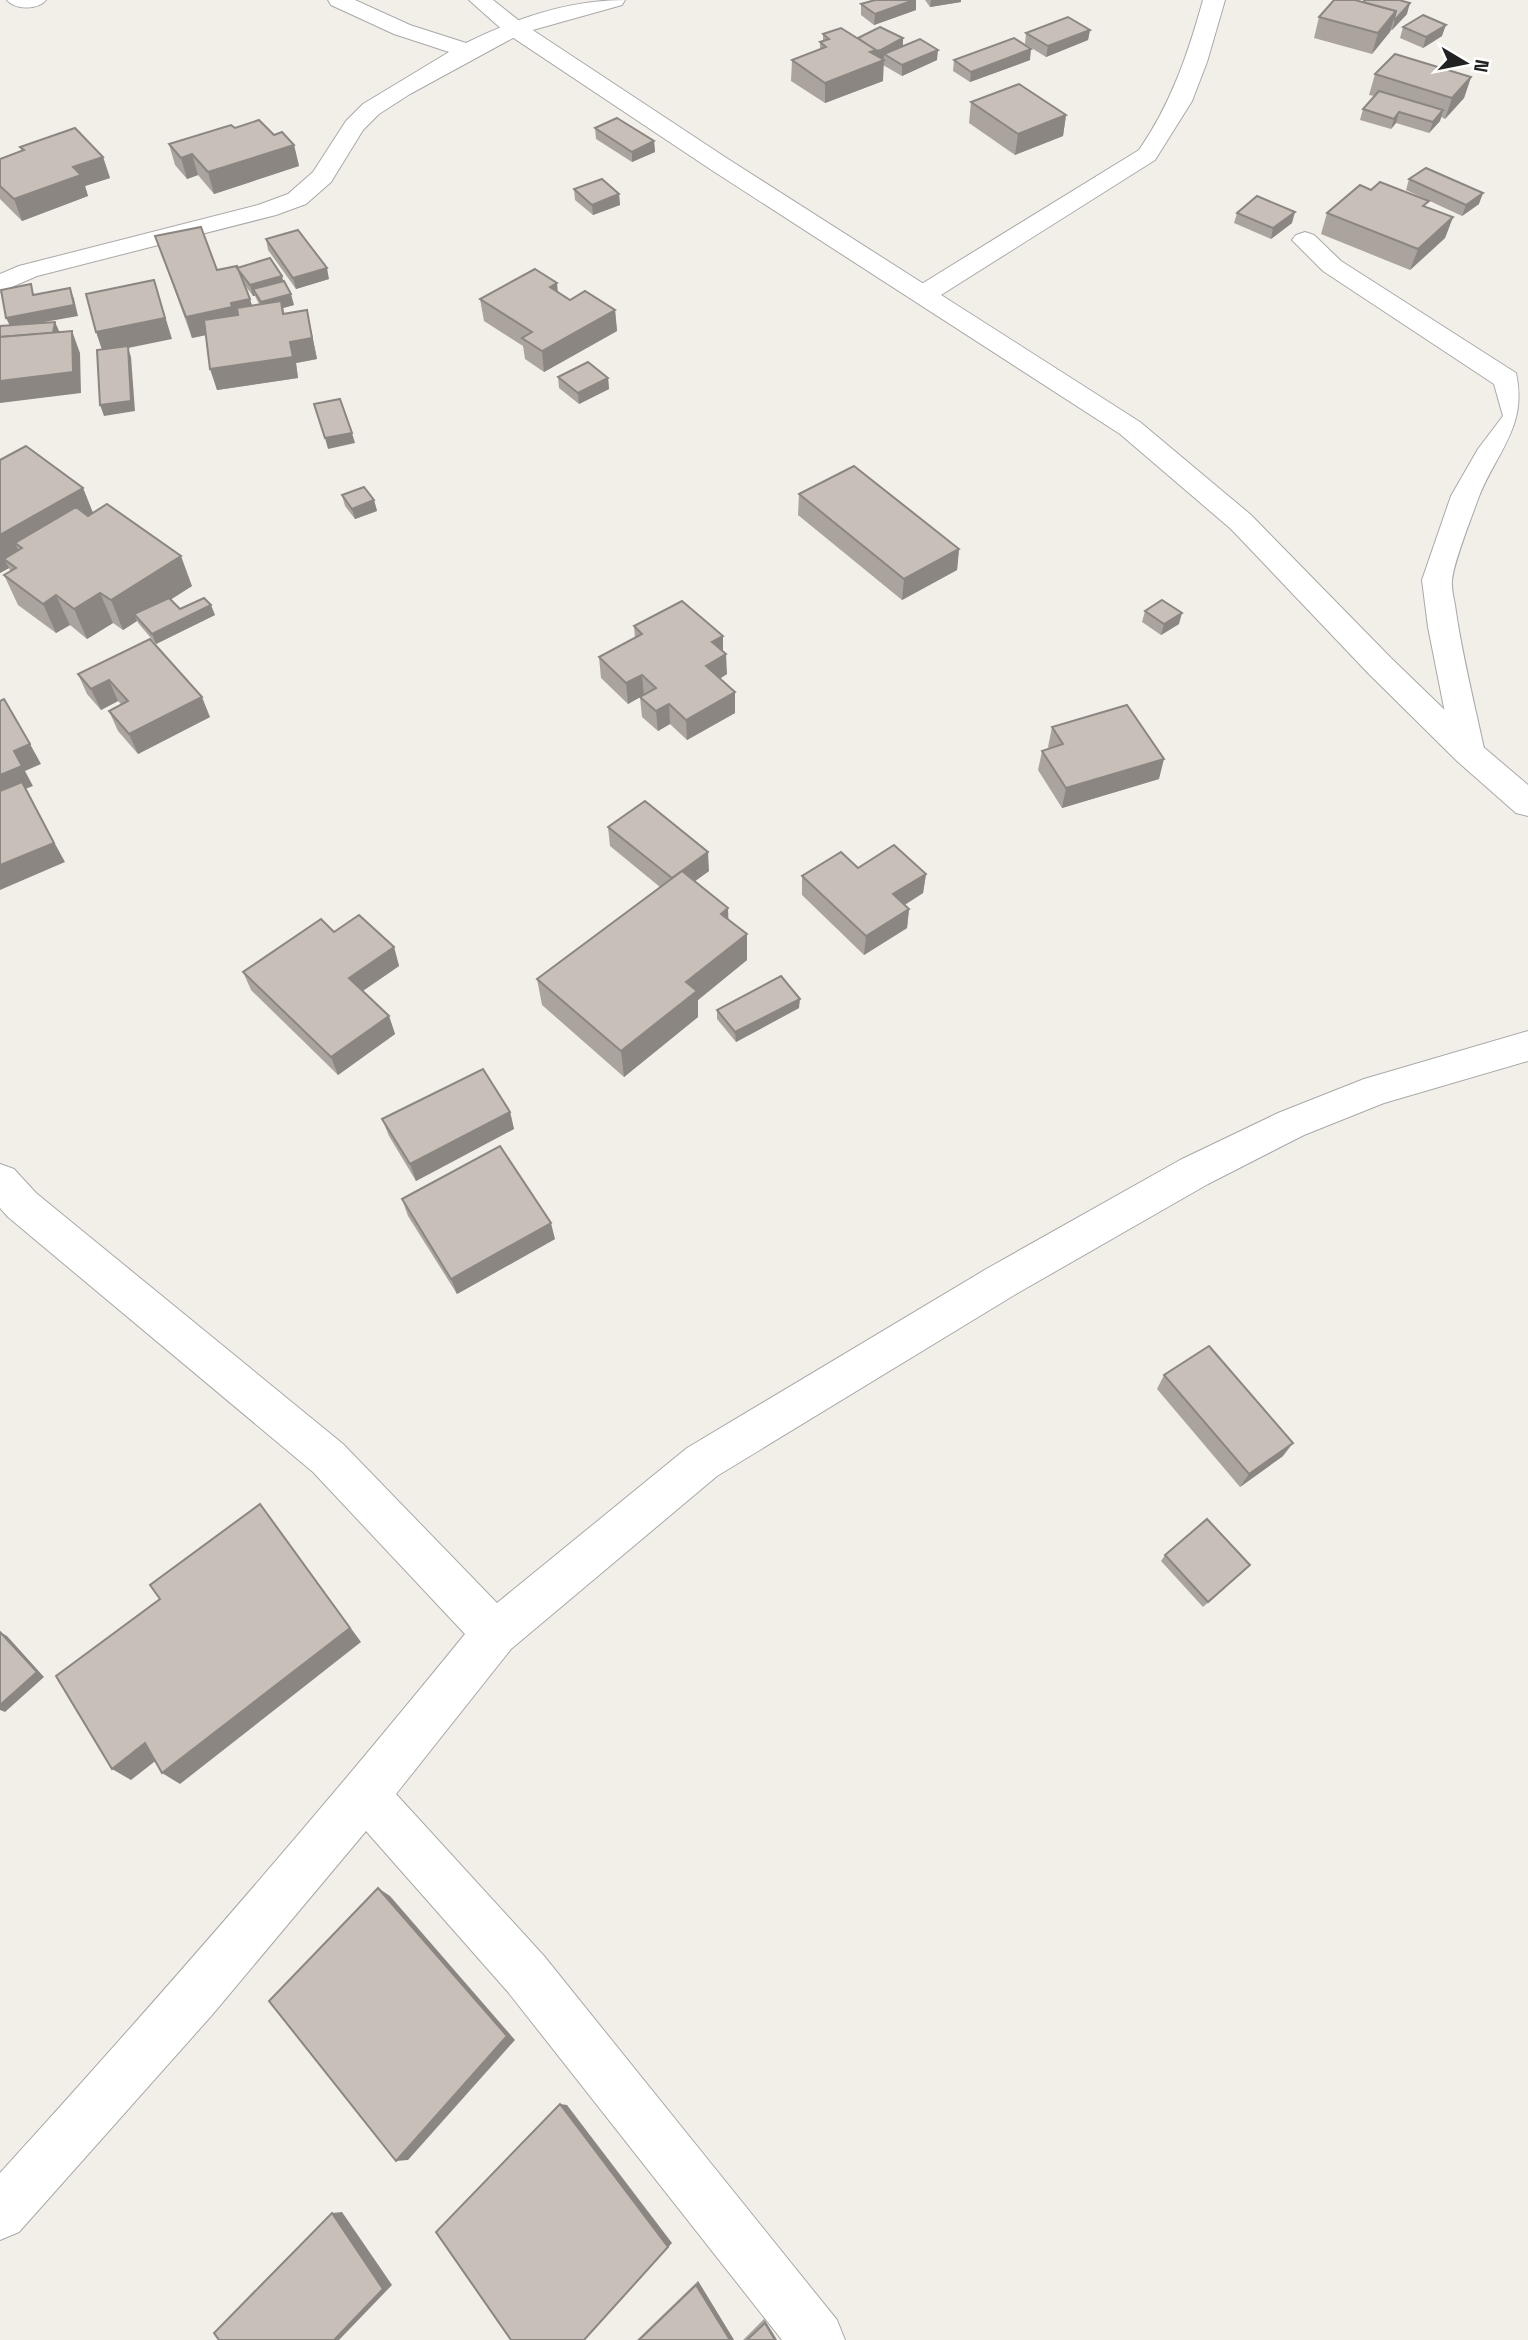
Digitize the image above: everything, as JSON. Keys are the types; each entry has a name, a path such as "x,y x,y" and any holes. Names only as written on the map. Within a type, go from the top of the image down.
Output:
{"street":[{"path":"18,0 35,0"},
{"path":"339,0 379,22 416,32 436,43 469,50"},
{"path":"481,0 514,28 719,164 1130,428 1221,505 1469,752 1528,804"},
{"path":"0,284 28,271 267,210 297,199 321,177 354,126 371,109 469,50 514,28 614,0"},
{"path":"924,294 1147,155 1169,126 1192,78 1214,0"},
{"path":"1305,240 1332,266 1506,379 1514,397 1517,416 1508,433 1492,449 1465,496 1437,580 1443,626 1469,752"},
{"path":"0,2213 194,1997 365,1795 495,1633 702,1462 1002,1281 1194,1172 1291,1124 1377,1090 1528,1046"},
{"path":"0,1181 22,1205 79,1249 328,1458 495,1633"},
{"path":"365,1795 526,1974 817,2340"}],"building":[{"path":"875,0 914,0 875,14 861,4"},
{"path":"1334,0 1355,0 1396,11 1378,33 1319,17"},
{"path":"1399,0 1410,3 1395,20 1396,11 1363,2"},
{"path":"1423,15 1446,25 1426,37 1403,27"},
{"path":"1068,17 1090,30 1048,46 1026,33"},
{"path":"880,27 903,38 876,51 858,38"},
{"path":"841,28 876,50 870,52 884,60 825,83 792,60 826,47 820,42 829,39 823,34"},
{"path":"1014,38 1031,49 971,72 954,60"},
{"path":"920,39 938,50 902,65 884,54"},
{"path":"1395,54 1471,77 1452,98 1375,74"},
{"path":"1019,84 1066,115 1018,134 971,102"},
{"path":"1379,91 1443,110 1433,122 1399,112 1394,119 1363,109"},
{"path":"617,118 654,141 632,152 595,128"},
{"path":"259,120 274,135 282,132 294,145 208,172 192,154 181,158 169,144 231,125 235,128"},
{"path":"75,128 103,157 73,167 81,175 14,199 0,186 0,159 24,150 20,147"},
{"path":"1426,168 1483,193 1466,205 1409,179"},
{"path":"602,179 619,194 592,205 574,189"},
{"path":"1380,182 1429,201 1423,206 1453,217 1418,249 1327,213 1360,185 1371,190"},
{"path":"1257,196 1295,212 1273,228 1237,213"},
{"path":"201,227 217,270 237,266 250,299 231,303 232,307 186,317 155,236"},
{"path":"298,230 327,268 293,278 266,239"},
{"path":"270,258 282,276 250,285 237,268"},
{"path":"535,269 557,283 550,287 570,300 585,291 615,310 542,351 522,338 532,332 480,299"},
{"path":"154,280 165,318 96,332 86,294"},
{"path":"284,281 291,294 261,302 253,289"},
{"path":"31,284 33,295 70,288 74,305 6,318 1,290"},
{"path":"281,301 283,314 307,310 312,338 290,342 293,357 210,369 204,320 238,315 237,308"},
{"path":"55,322 53,333 0,337 0,326"},
{"path":"72,331 73,372 0,381 0,337"},
{"path":"128,346 131,401 100,405 97,350"},
{"path":"588,362 608,378 578,393 558,377"},
{"path":"340,399 352,433 325,438 314,404"},
{"path":"26,446 83,488 0,535 0,460"},
{"path":"854,466 959,549 904,579 799,494"},
{"path":"364,487 374,500 352,509 342,495"},
{"path":"107,504 181,556 111,600 100,593 74,609 56,595 43,604 4,575 16,568 4,559 22,548 15,543 76,507 88,516"},
{"path":"169,598 180,609 204,598 211,605 152,634 134,614"},
{"path":"1162,600 1182,613 1164,624 1145,611"},
{"path":"682,601 723,636 712,642 726,654 706,666 735,692 686,720 669,704 656,711 640,697 656,688 642,675 626,683 599,657 642,634 634,626"},
{"path":"150,639 202,697 129,734 109,711 128,701 109,680 91,689 78,674"},
{"path":"4,699 30,744 14,751 22,766 0,775 0,701"},
{"path":"1127,705 1164,759 1066,788 1042,751 1063,744 1052,727"},
{"path":"22,782 54,843 0,865 0,791"},
{"path":"645,801 708,852 672,878 608,827"},
{"path":"894,845 926,874 893,894 909,909 866,936 802,876 841,852 858,868"},
{"path":"682,871 728,908 721,914 747,934 686,982 697,991 621,1051 537,979"},
{"path":"359,915 394,947 349,978 389,1016 331,1057 243,972 321,919 334,932"},
{"path":"781,976 800,999 735,1032 717,1010"},
{"path":"483,1069 510,1112 410,1164 382,1119"},
{"path":"500,1146 551,1223 451,1279 402,1199"},
{"path":"1209,1346 1293,1443 1249,1474 1164,1375"},
{"path":"260,1504 350,1628 162,1773 145,1743 112,1769 56,1676 160,1599 150,1585"},
{"path":"1207,1519 1250,1565 1208,1602 1165,1555"},
{"path":"0,1632 37,1672 0,1705"},
{"path":"378,1888 507,2036 396,2161 269,2001"},
{"path":"560,2104 668,2247 584,2340 511,2340 436,2232"},
{"path":"332,2213 383,2289 334,2340 219,2340 214,2333"},
{"path":"696,2285 730,2340 639,2340"},
{"path":"765,2323 775,2340 747,2340"}]}
